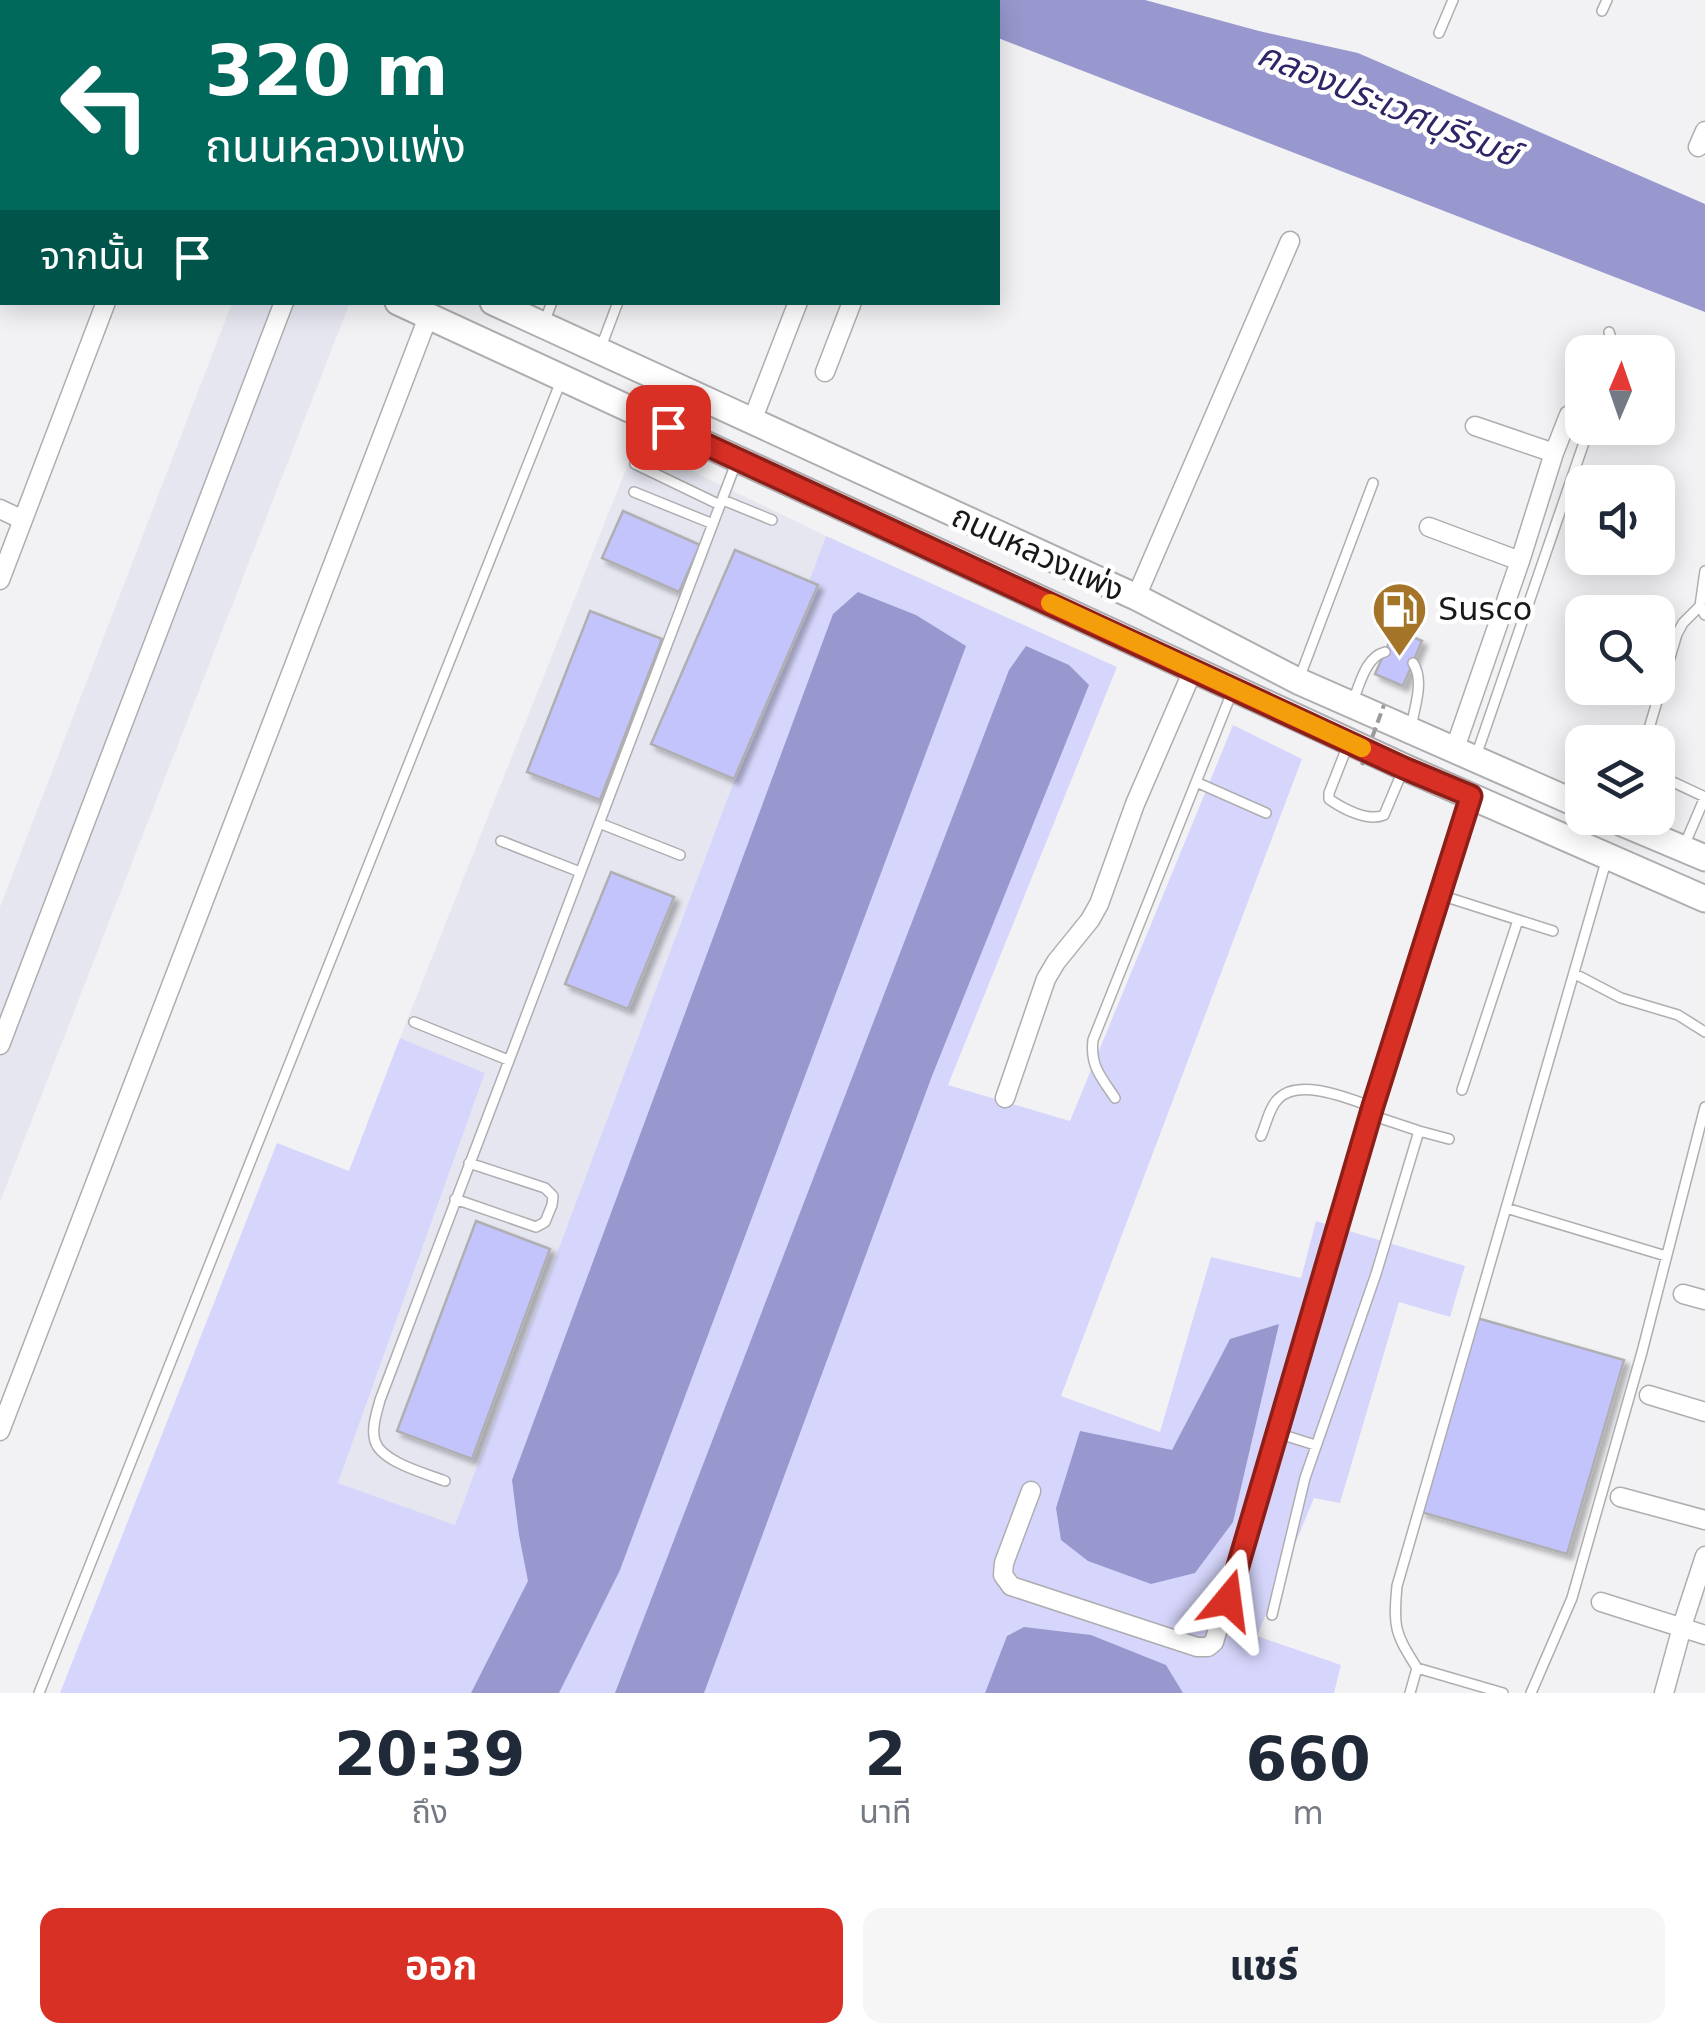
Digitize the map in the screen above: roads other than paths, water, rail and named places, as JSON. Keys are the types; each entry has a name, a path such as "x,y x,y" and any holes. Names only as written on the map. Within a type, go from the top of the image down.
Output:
{"main road":[{"name":"ถนนหลวงแพ่ง","path":"404,305 1193,670 1356,753 1471,796 1705,900"},
{"name":"ถนนหลวงแพ่ง","path":"507,305 548,314 600,351 1136,597 1298,681 1565,799"},
{"path":"1651,835 1694,853"}],"street":[{"path":"1136,597 1290,241"},
{"path":"0,580 105,305"},
{"path":"0,1044 283,305"},
{"path":"752,422 797,305"},
{"path":"825,372 851,305"},
{"path":"0,1431 428,317"},
{"path":"1464,756 1520,561 1565,425"},
{"path":"1475,426 1554,453"},
{"path":"0,509 23,520"},
{"path":"1429,527 1520,561"},
{"path":"1004,1098 1046,979 1099,904 1135,804 1193,670"},
{"path":"1031,1491 1004,1563 1003,1575 1010,1586 1197,1647 1208,1647 1214,1642 1372,1111 1471,796"},
{"path":"1683,1294 1705,1300"},
{"path":"1649,1395 1705,1412"},
{"path":"1620,1497 1705,1520"},
{"path":"1664,1693 1705,1556"},
{"path":"1601,1602 1705,1635"}],"lane":[{"path":"1439,32 1453,0"},
{"path":"1602,11 1607,0"},
{"path":"600,351 617,305"},
{"path":"39,1693 562,378"},
{"path":"1464,756 1583,445"},
{"path":"446,1481 382,1453 375,1441 380,1400 738,459"},
{"path":"635,464 772,520"},
{"path":"1298,681 1373,483"},
{"path":"634,492 713,524"},
{"path":"1650,725 1682,622 1703,610 1705,570"},
{"path":"1350,705 1371,660 1385,652"},
{"path":"1411,732 1419,679 1412,664"},
{"path":"1115,1098 1096,1070 1091,1057 1092,1040 1233,689"},
{"path":"1356,753 1329,792 1329,799 1370,818 1384,815 1404,768"},
{"path":"1196,782 1266,813"},
{"path":"1675,783 1705,797 1694,853"},
{"path":"599,823 680,855"},
{"path":"501,840 580,872"},
{"path":"1503,1693 1418,1668 1399,1639 1394,1614 1398,1586 1607,858"},
{"path":"1440,895 1553,931"},
{"path":"1462,1090 1518,920"},
{"path":"1575,974 1620,998 1678,1015 1705,1032"},
{"path":"414,1022 508,1060"},
{"path":"1262,1136 1275,1101 1287,1092 1307,1089 1327,1092 1449,1139"},
{"path":"1531,1693 1572,1598 1642,1352 1705,1108"},
{"path":"1272,1615 1315,1445 1376,1274 1418,1130"},
{"path":"455,1199 536,1226 545,1222 552,1205 552,1196 545,1188 469,1164"},
{"path":"1506,1208 1666,1256"},
{"path":"1277,1433 1315,1445"},
{"path":"1410,1693 1418,1668"}],"water":[{"name":"คลองประเวศบุรีรมย์","path":"1000,0 1145,0 1358,53 1705,204 1705,312 1000,39"},
{"path":"858,592 916,615 966,646 620,1570 559,1693 471,1693 528,1581 512,1480 833,614"},
{"path":"1026,646 1069,665 1089,685 932,1076 704,1693 615,1693 1009,670"},
{"path":"1279,1324 1233,1522 1195,1573 1151,1584 1088,1561 1061,1540 1056,1508 1080,1431 1172,1450 1230,1339"},
{"path":"1024,1627 1091,1635 1166,1665 1183,1693 985,1693 1007,1636"}],"place":[{"name":"Susco","path":"1399,658"}]}
